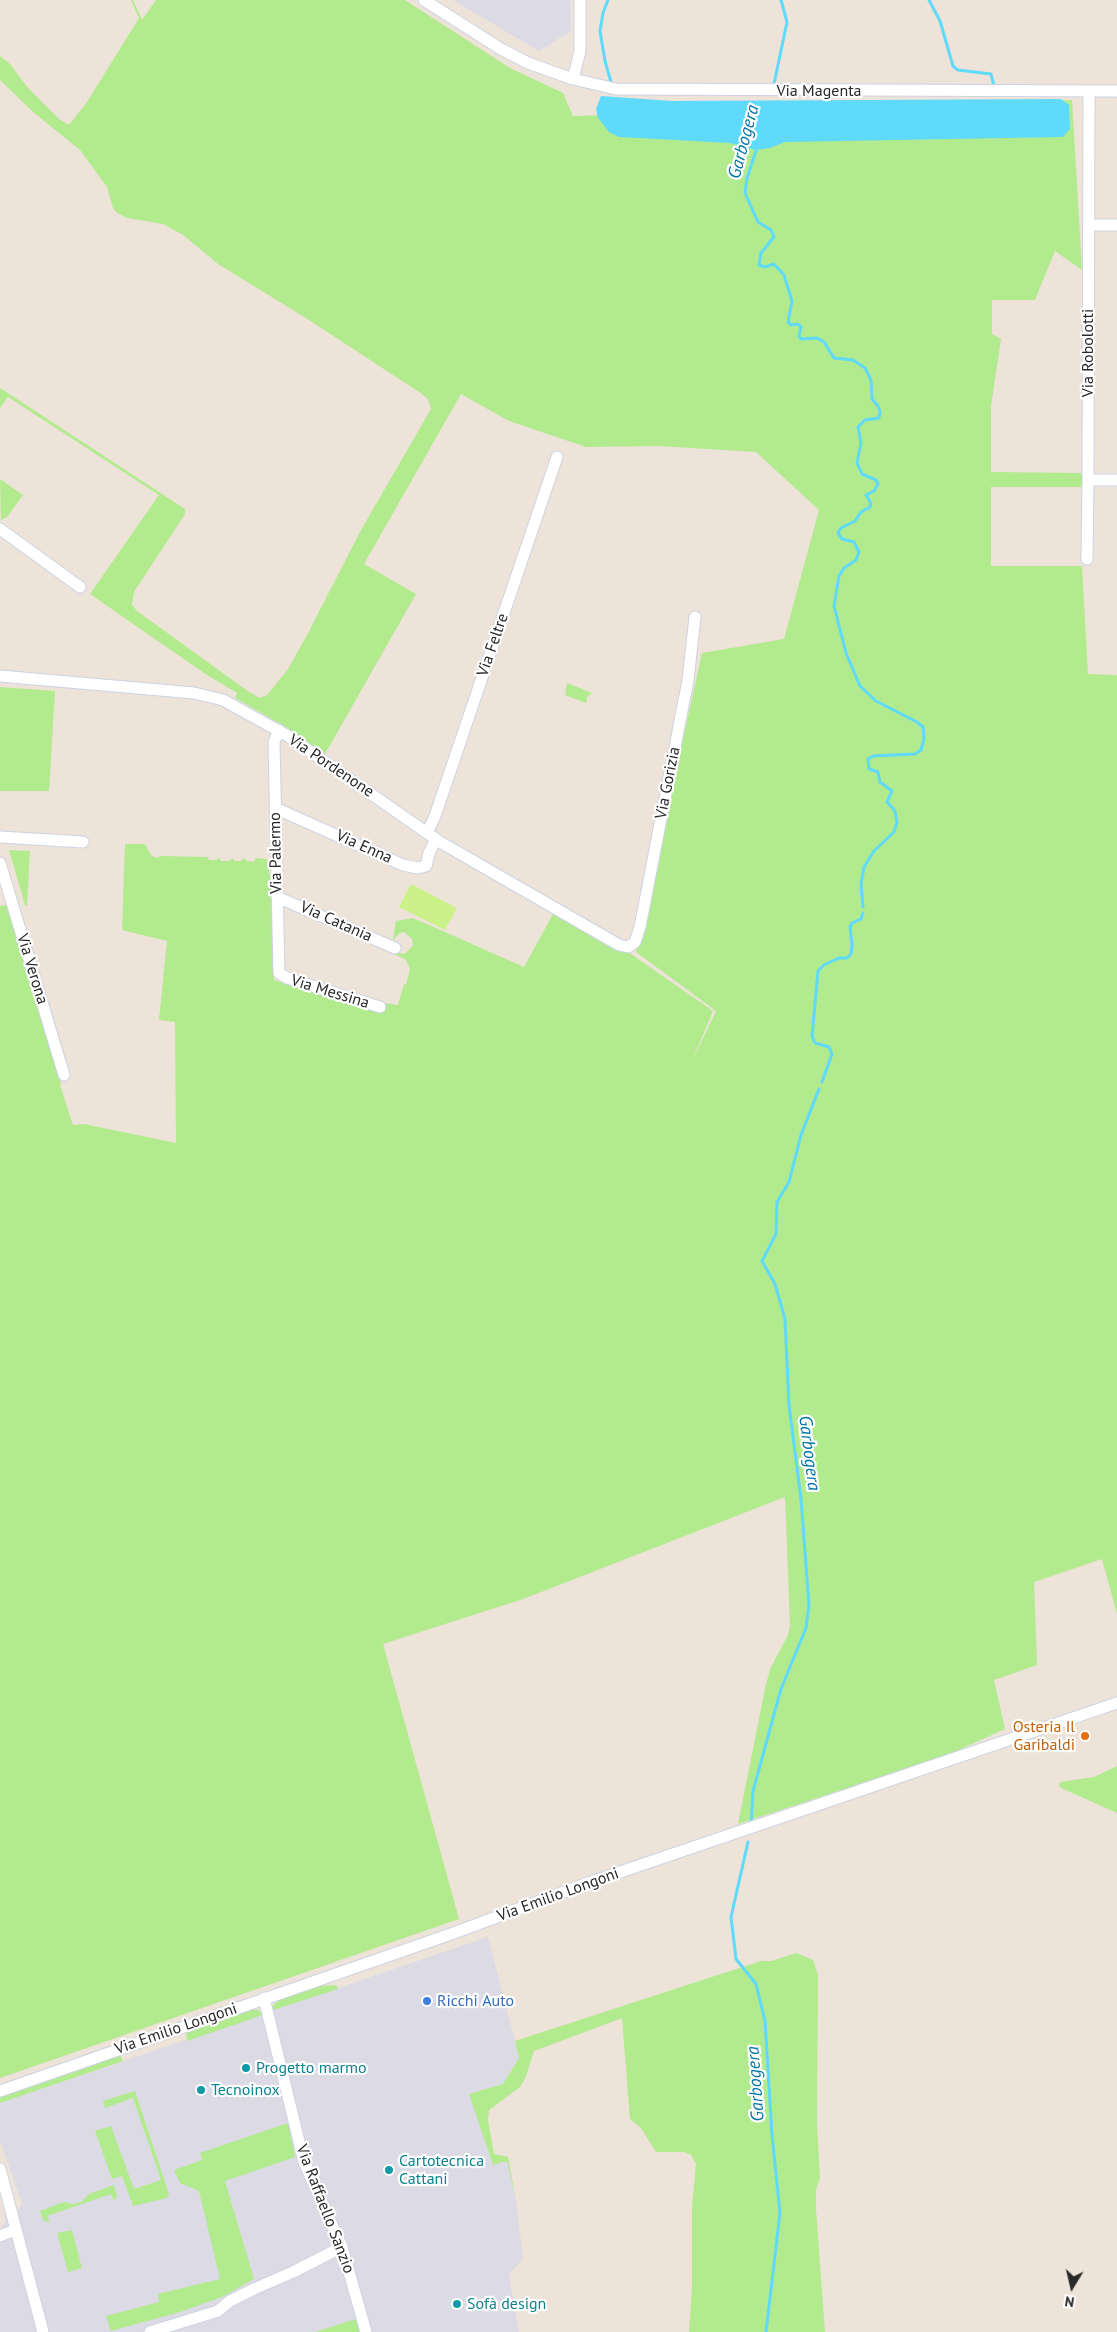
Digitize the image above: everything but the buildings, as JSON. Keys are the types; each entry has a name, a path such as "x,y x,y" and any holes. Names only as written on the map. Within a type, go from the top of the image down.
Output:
{"street":[{"name":"Via Magenta","path":"424,0 510,54 536,66 573,79 608,88 630,90 752,91 1117,91"},
{"path":"573,79 580,51 580,0"},
{"name":"Via Robolotti","path":"1086,559 1088,480 1088,91"},
{"path":"1089,225 1117,226"},
{"name":"Via Feltre","path":"432,836 435,816 557,457"},
{"path":"1088,480 1117,480"},
{"path":"0,529 80,587"},
{"name":"Via Gorizia","path":"631,946 637,938 640,927 688,680 695,617"},
{"name":"Via Pordenone","path":"0,676 202,694 231,704 279,730 432,836 617,944 631,946"},
{"name":"Via Palermo","path":"279,730 274,742 278,969 281,975"},
{"name":"Via Enna","path":"275,808 403,865 418,868 426,866 432,836"},
{"path":"0,837 83,842"},
{"name":"Via Verona","path":"0,863 64,1075"},
{"name":"Via Catania","path":"277,897 395,948"},
{"name":"Via Messina","path":"281,975 380,1008"},
{"name":"Via Emilio Longoni","path":"0,2091 451,1934 588,1883 1117,1703"},
{"name":"Via Raffaello Sanzio","path":"264,1998 304,2162 342,2247 366,2332"},
{"path":"0,2170 43,2332"},
{"path":"0,2236 15,2230"},
{"path":"150,2332 218,2311 230,2301 342,2247"}],"shaded area":[{"path":"453,0 570,0 571,31 539,51"},
{"path":"488,1937 519,2058 503,2084 469,2094 493,2165 507,2160 516,2201 523,2258 509,2275 519,2332 0,2332 0,2230 6,2221 4,2215 18,2211 22,2204 0,2140 0,2103"}],"green space":[{"path":"131,0 133,0 142,20 156,0 405,0 510,68 563,93 573,116 834,110 1072,100 1082,270 1055,251 1035,300 992,300 992,334 1001,339 991,406 991,472 1082,473 1082,487 991,487 991,566 1082,566 1088,674 1117,675 1117,1614 1102,1559 1034,1582 1037,1665 994,1680 1005,1729 943,1757 738,1824 766,1684 771,1667 788,1635 790,1626 785,1497 523,1599 383,1644 459,1919 0,2078 0,906 8,905 73,1125 84,1124 176,1143 175,1022 159,1020 167,941 122,930 125,844 145,844 151,855 156,858 161,856 208,857 209,860 217,860 218,857 221,861 229,861 233,858 234,861 241,861 243,858 254,862 256,858 266,859 269,861 269,874 272,875 274,980 378,1010 383,1003 398,1005 410,969 406,960 391,952 405,954 413,945 412,939 404,932 400,933 393,940 396,921 413,918 524,967 553,914 631,954 713,1011 691,1063 716,1011 636,952 702,653 784,639 819,510 756,452 658,446 586,447 509,421 461,394 364,564 416,594 325,754 286,727 235,698 237,693 204,673 90,594 159,495 8,397 0,408 0,388 185,509 185,514 134,592 132,605 137,611 260,698 267,695 288,669 361,530 431,409 428,399 422,394 309,320 218,264 183,235 163,224 127,218 117,213 113,208 107,187 80,150 33,112 0,80 0,56 10,64 28,88 59,119 69,125 87,102 139,18"},
{"path":"0,479 23,495 7,517 1,520"},
{"path":"567,683 592,693 587,697 586,703 565,695"},
{"path":"0,687 55,691 49,791 0,791"},
{"path":"9,850 30,851 27,906 25,905"},
{"path":"411,884 457,908 445,930 399,907"},
{"path":"1117,1766 1117,1813 1059,1787 1060,1782 1094,1777"},
{"path":"796,1953 813,1960 818,1975 817,2124 820,2178 816,2190 816,2209 825,2332 689,2332 692,2286 692,2206 696,2164 691,2155 684,2152 656,2152 641,2128 630,2119 622,2018 534,2051 526,2076 520,2087 489,2110 488,2120 494,2154 508,2157 516,2201 507,2161 493,2165 469,2094 503,2084 519,2058 515,2041 761,1961 772,1961"},
{"path":"336,1985 338,1989 273,2010 273,2006 277,2001 318,1986"},
{"path":"250,2010 258,2010 263,2015 187,2041 186,2031"},
{"path":"120,2055 123,2061 0,2103 0,2096"},
{"path":"135,2091 169,2194 167,2198 133,2206 122,2176 112,2179 95,2131 111,2126 134,2189 161,2180 133,2098 105,2108 103,2101"},
{"path":"288,2123 295,2157 225,2181 254,2279 222,2297 180,2312 111,2331 106,2316 159,2302 158,2294 220,2279 199,2191 180,2183 174,2170 202,2160 200,2153"},
{"path":"114,2185 117,2197 114,2201 111,2194 47,2216 50,2223 43,2220 40,2211 64,2202 73,2204 81,2202 89,2194"},
{"path":"72,2230 82,2268 68,2272 57,2233"},
{"path":"356,2319 360,2332 315,2332"}],"water":[{"path":"601,96 672,101 1061,99 1069,105 1070,129 1063,137 785,142 770,148 756,150 730,143 619,137 609,132 598,118 596,109"}],"waterway":[{"path":"608,0 603,13 600,31 611,82"},
{"name":"Garbogera","path":"774,84 787,22 781,0"},
{"path":"929,0 940,21 953,66 958,70 991,74 994,86"},
{"name":"Garbogera","path":"757,148 747,178 745,193 758,222 771,230 774,237 761,253 759,265 765,267 774,264 784,275 792,301 788,322 791,325 798,324 801,327 799,336 801,339 817,338 824,342 834,358 853,360 865,368 871,380 872,399 880,412 879,418 865,420 858,427 861,443 857,463 862,474 876,480 878,484 874,491 866,495 871,503 870,507 861,512 855,521 841,528 838,533 842,539 854,542 859,552 856,560 844,568 839,576 834,606 846,653 860,686 876,701 917,722 923,727 924,739 921,750 915,754 873,756 868,759 869,769 878,772 880,782 892,791 887,802 895,811 897,822 894,832 874,851 864,867 861,884 863,907"},
{"name":"Garbogera","path":"822,1082 832,1054 829,1047 815,1043 812,1036 818,971 824,965 839,958 847,958 851,954 850,927 852,923 861,919 863,913"},
{"name":"Garbogera","path":"751,1825 753,1791 781,1689 806,1628 809,1605 801,1499 789,1405 785,1319 775,1284 762,1261 776,1234 777,1202 789,1182 801,1135 819,1089"},
{"name":"Garbogera","path":"748,1842 731,1917 736,1959 756,1984 765,2021 772,2135 780,2213 766,2332"}],"place":[{"name":"Osteria Il Garibaldi","path":"1085,1736"},
{"name":"Ricchi Auto","path":"427,2001"},
{"name":"Progetto marmo","path":"246,2068"},
{"name":"Tecnoinox","path":"201,2090"},
{"name":"Cartotecnica Cattani","path":"389,2170"},
{"name":"Sofà design","path":"457,2304"}]}
